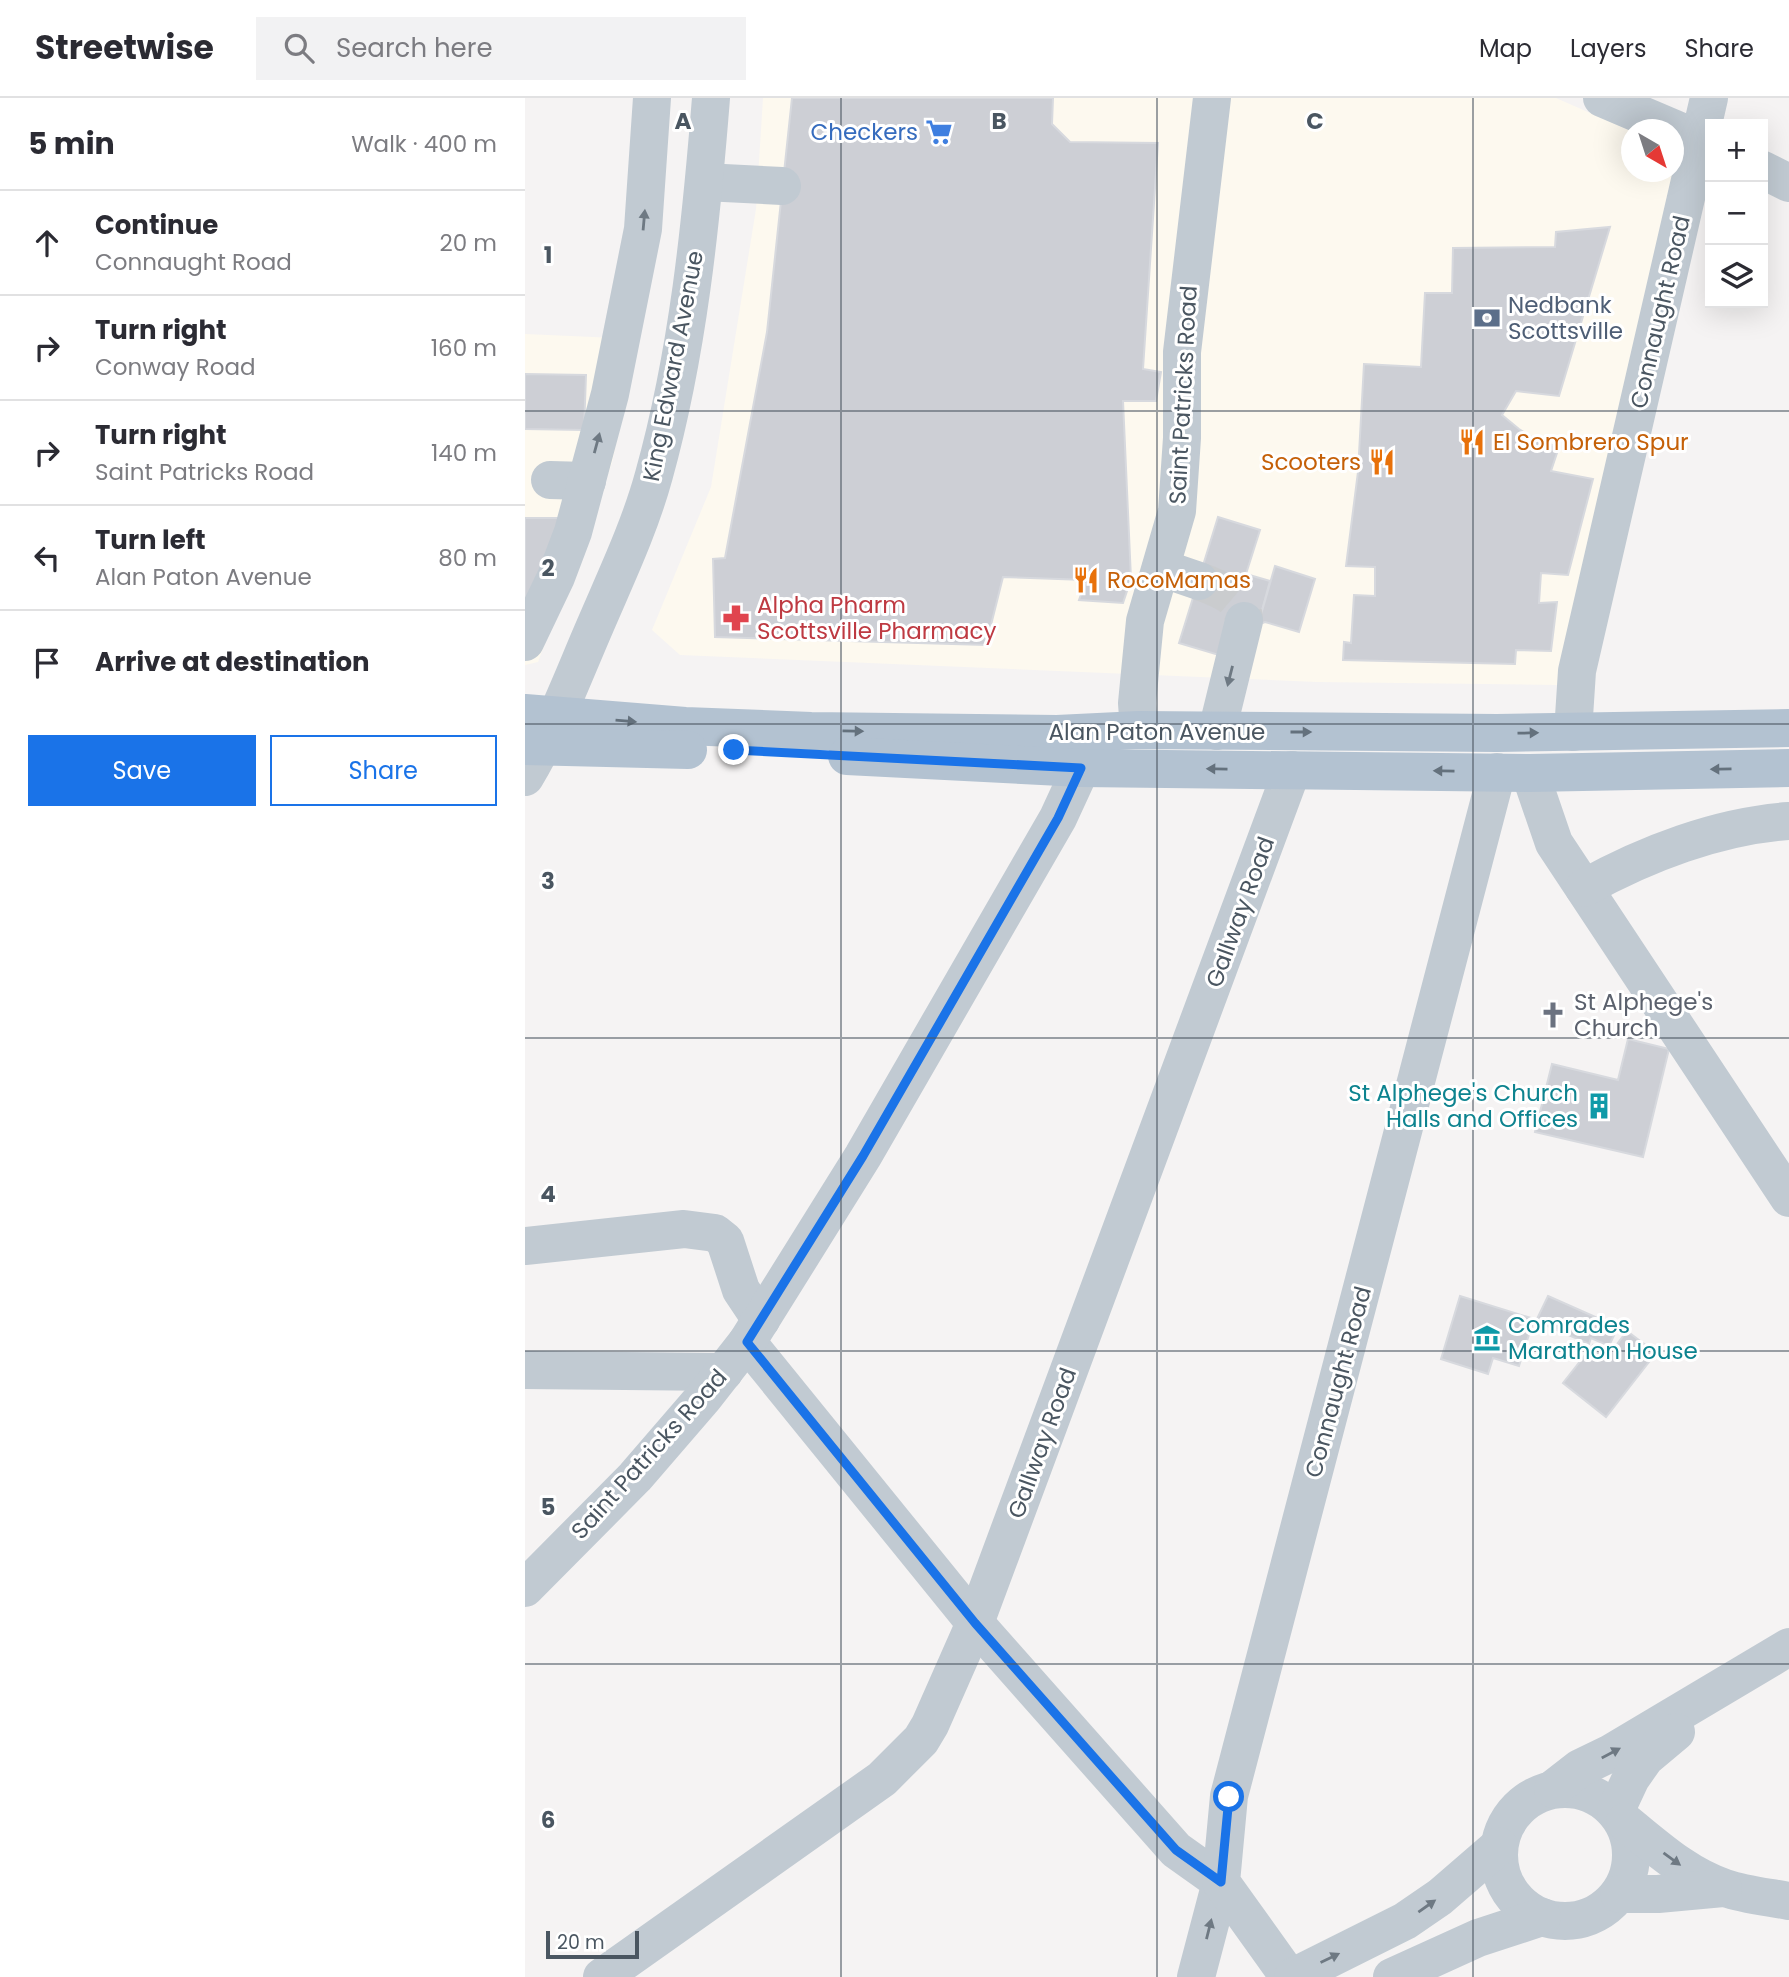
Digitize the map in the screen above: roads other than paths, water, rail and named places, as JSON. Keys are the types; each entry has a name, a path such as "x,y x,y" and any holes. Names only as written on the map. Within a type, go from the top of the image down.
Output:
{"main road":[{"name":"Alan Paton Avenue","path":"535,740 685,726 811,731 1056,734 1139,730 1573,732 1789,728"},
{"name":"Alan Paton Avenue","path":"535,740 1081,768 1514,773 1789,768"}],"street":[{"path":"525,642 557,577 573,532 569,481 610,394 643,229 652,98"},
{"name":"King Edward Avenue","path":"535,740 612,586 653,478 667,424 698,242 711,98"},
{"name":"Saint Patricks Road","path":"1139,730 1137,703 1145,621 1177,511 1182,438 1181,352 1212,98"},
{"path":"1602,98 1705,141"},
{"name":"Connaught Road","path":"1707,119 1709,98"},
{"name":"Connaught Road","path":"1573,732 1577,670 1705,141"},
{"path":"1768,172 1789,183"},
{"path":"704,182 782,186"},
{"path":"573,532 612,586"},
{"path":"1161,568 1199,581"},
{"path":"1217,731 1244,621"},
{"name":"Saint Patricks Road","path":"525,1588 635,1477 724,1372 754,1331 876,1133 1058,818 1081,768"},
{"name":"Gallway Road","path":"602,1977 882,1779 907,1757 930,1725 975,1623 1292,770"},
{"path":"1514,773 1554,843 1789,1198"},
{"name":"Connaught Road","path":"1196,1977 1221,1882 1229,1797 1514,773"},
{"path":"1584,888 1661,850 1747,827 1789,821"},
{"path":"525,1246 684,1229 715,1233 725,1241 754,1331 975,1623 1176,1850 1221,1882 1291,1977 1405,1922 1440,1897 1499,1846"},
{"path":"525,1370 724,1372"},
{"path":"1716,1691 1689,1721 1645,1758 1631,1778 1621,1816 1630,1844 1631,1861 1627,1879 1619,1894 1607,1907 1576,1920 1559,1921 1526,1909 1504,1882 1499,1864 1499,1846 1503,1830 1511,1815 1523,1803 1553,1789 1580,1768 1611,1753 1789,1647"},
{"path":"1553,1789 1571,1788 1588,1792 1692,1873 1725,1888 1789,1901"},
{"path":"1619,1894 1658,1894 1725,1888"},
{"path":"1392,1977 1478,1938 1542,1917"}],"tunnel":[{"path":"1199,581 1235,599 1243,612 1244,621"}],"place":[{"name":"Checkers","path":"939,132"},
{"name":"Nedbank Scottsville","path":"1487,318"},
{"name":"El Sombrero Spur","path":"1472,442"},
{"name":"Scooters","path":"1382,462"},
{"name":"RocoMamas","path":"1086,580"},
{"name":"Alpha Pharm Scottsville Pharmacy","path":"736,618"},
{"name":"St Alphege's Church","path":"1553,1015"},
{"name":"St Alphege's Church Halls and Offices","path":"1599,1106"},
{"name":"Comrades Marathon House","path":"1487,1338"}]}
